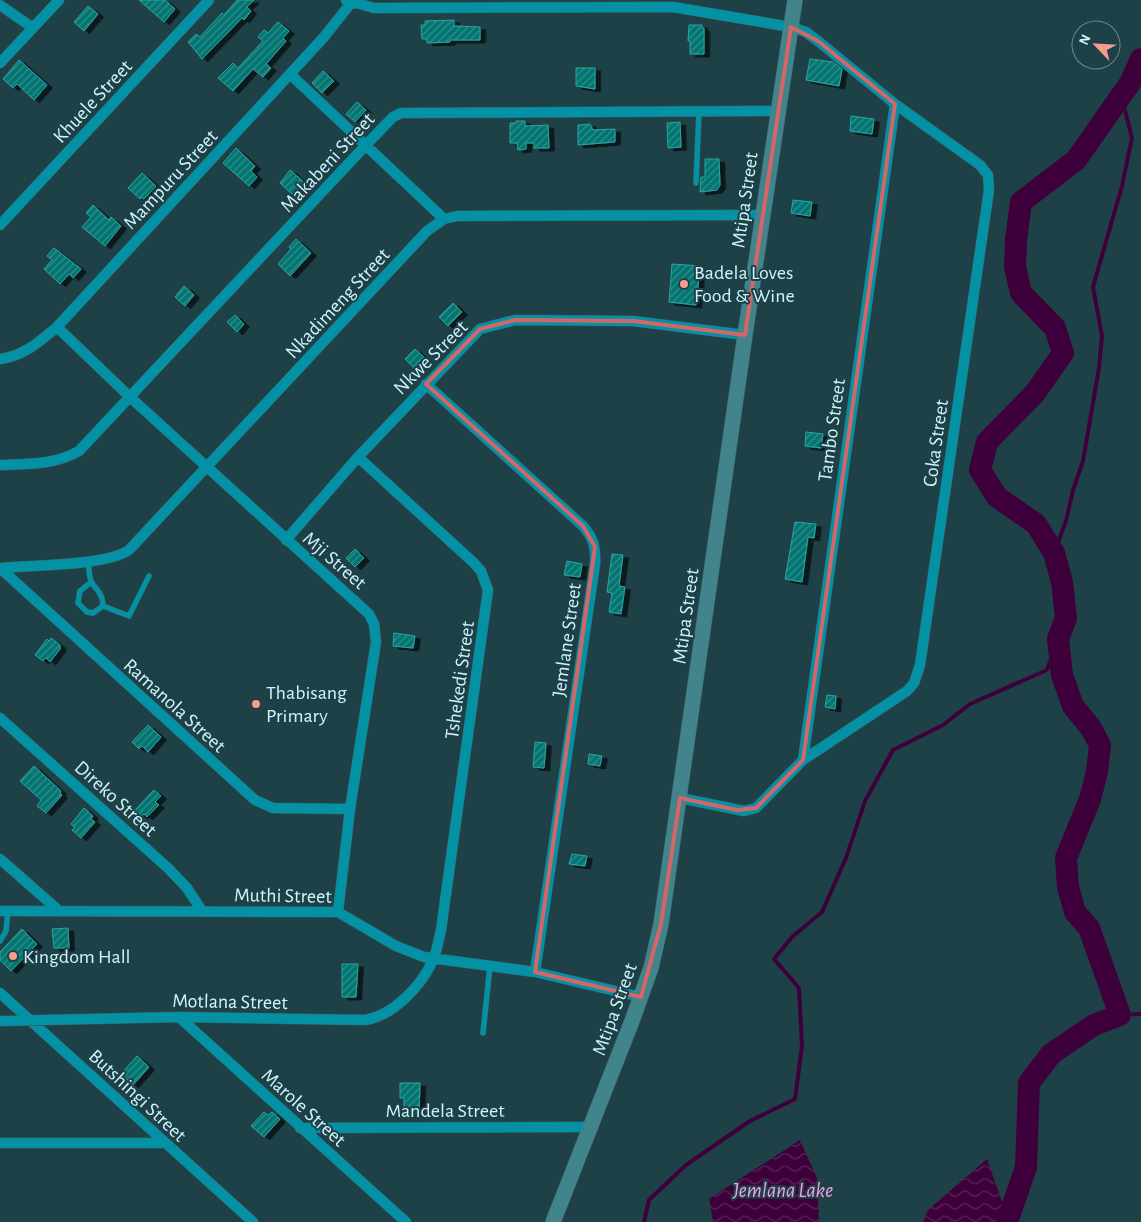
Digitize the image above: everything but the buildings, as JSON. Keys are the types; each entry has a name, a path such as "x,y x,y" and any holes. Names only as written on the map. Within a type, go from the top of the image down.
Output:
{"street":[{"path":"0,63 59,0"},
{"name":"Khuele Street","path":"0,225 209,0"},
{"name":"Mtipa Street","path":"553,1222 641,997 661,924 744,335 794,0"},
{"name":"Coka Street","path":"348,1 383,8 674,3 791,27 806,32 818,41 895,104 980,165 988,175 989,190 918,676 906,691 803,760 767,799 751,811 737,810 680,798"},
{"name":"Mampuru Street","path":"0,359 18,355 35,346 57,327 290,74 348,1"},
{"path":"0,5 33,28"},
{"path":"290,74 444,218 457,216 763,215"},
{"name":"Tambo Street","path":"803,760 895,104"},
{"name":"Makabeni Street","path":"0,465 67,458 92,440 366,145 393,117 401,113 777,111"},
{"name":"Nkadimeng Street","path":"0,568 114,557 129,550 427,231 444,218"},
{"name":"Nkwe Street","path":"286,540 358,457 480,329 515,320 633,321 744,335"},
{"name":"Mji Street","path":"57,327 131,398 362,607 374,624 376,642 350,809 338,912"},
{"name":"Jemlane Street","path":"426,384 584,526 591,535 595,547 595,564 535,972"},
{"name":"Tshekedi Street","path":"358,457 474,563 481,571 488,590 441,930 434,959"},
{"name":"Ramanola Street","path":"0,568 255,800 274,808 350,809"},
{"name":"Direko Street","path":"0,718 168,868 187,888 202,911"},
{"path":"0,859 57,909"},
{"name":"Muthi Street","path":"4,910 338,912 402,950 434,959 535,972 641,997"},
{"name":"Motlana Street","path":"0,1021 179,1017 376,1018 393,1009 418,983 434,959"},
{"name":"Butshingi Street","path":"0,993 253,1222"},
{"name":"Marole Street","path":"179,1017 406,1222"},
{"name":"Mandela Street","path":"300,1128 590,1127"},
{"path":"0,1143 164,1143"}],"lane":[{"path":"696,183 699,111"},
{"path":"88,560 91,582 101,591 103,606"},
{"path":"103,606 129,616 149,576"},
{"path":"91,582 80,591 78,603 87,612 93,613 103,606"},
{"path":"0,941 6,931 4,910"},
{"path":"483,1033 490,966"}],"highlighted area":[{"path":"791,27 818,41 895,104 803,760 756,808 737,810 680,798 661,924 641,997 535,972 595,547 583,526 426,384 480,329 515,320 633,321 745,335"}],"water":[{"name":"Jemlana Lake","path":"800,1140 817,1178 819,1222 713,1222 709,1199"},
{"path":"987,1159 1009,1222 923,1222 928,1210"}],"waterway":[{"path":"1007,1222 1026,1167 1029,1083 1051,1054 1094,1025 1120,1015 1089,928 1075,912 1068,887 1066,858 1090,799 1097,772 1100,745 1091,728 1073,706 1062,675 1058,639 1066,618 1062,582 1054,553 1036,524 997,497 980,470 987,442 1035,393 1063,353 1055,328 1021,293 1015,267 1021,202 1076,160 1130,83 1141,59"},
{"path":"1054,553 1066,521 1073,490 1083,461 1099,368 1102,336 1093,287 1122,186 1132,138 1121,95"},
{"path":"644,1222 649,1200 686,1165 750,1121 795,1099 802,1046 799,988 774,959 792,937 822,912 846,858 865,801 893,750 943,725 970,704 1047,670 1058,639"},
{"path":"1120,1015 1141,1014"}],"place":[{"name":"Badela Loves Food & Wine","path":"684,284"},
{"name":"Thabisang Primary","path":"256,704"},
{"name":"Kingdom Hall","path":"13,956"}]}
